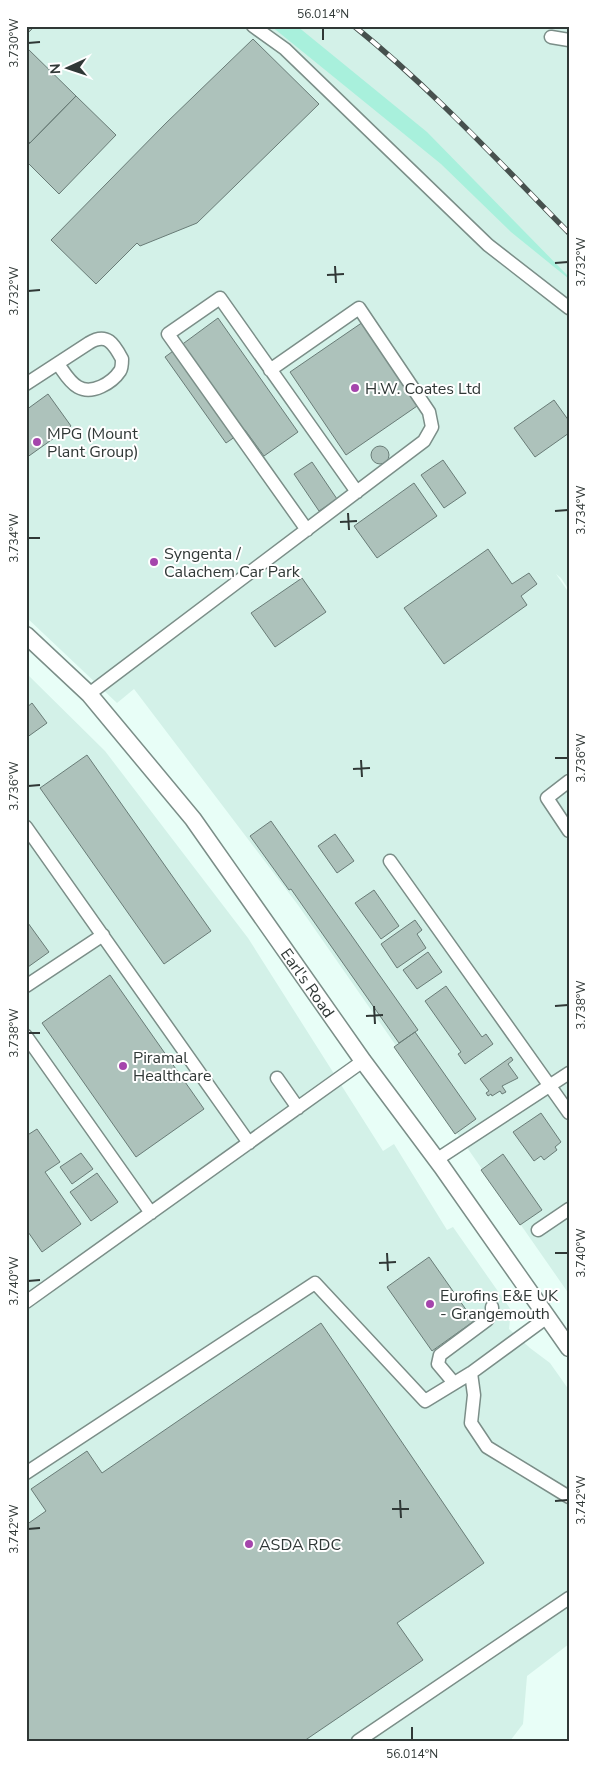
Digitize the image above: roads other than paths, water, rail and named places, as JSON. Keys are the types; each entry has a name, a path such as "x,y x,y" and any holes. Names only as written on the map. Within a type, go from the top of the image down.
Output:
{"main road":[{"name":"Earl's Road","path":"26,634 89,694 193,819 569,1348"}],"lane":[{"path":"253,26 291,56 488,245 569,308"},
{"path":"551,38 569,40"},
{"path":"307,530 168,334 220,298 357,492"},
{"path":"89,694 424,441 432,427 429,412 359,308 270,370"},
{"path":"26,384 97,338 110,341 122,359 119,372 97,389 87,390 80,389 72,384 58,364"},
{"path":"569,781 547,798 569,831"},
{"path":"26,827 249,1143"},
{"path":"390,861 569,1114"},
{"path":"26,986 102,935"},
{"path":"26,1036 151,1213"},
{"path":"26,1302 364,1061"},
{"path":"436,1160 569,1073"},
{"path":"277,1078 298,1108"},
{"path":"538,1230 569,1209"},
{"path":"26,1473 315,1283 425,1401 471,1373 546,1318"},
{"path":"454,1383 438,1364 440,1355 487,1320 492,1312 492,1307"},
{"path":"471,1373 474,1395 471,1423 487,1447 569,1497"},
{"path":"358,1741 569,1598"}],"railway":[{"path":"354,26 438,100 569,233"}],"place":[{"name":"H.W. Coates Ltd","path":"355,388"},
{"name":"MPG (Mount Plant Group)","path":"37,442"},
{"name":"Syngenta / Calachem Car Park","path":"154,562"},
{"name":"Piramal Healthcare","path":"123,1066"},
{"name":"Eurofins E&E UK - Grangemouth","path":"430,1304"},
{"name":"ASDA RDC","path":"249,1544"}]}
